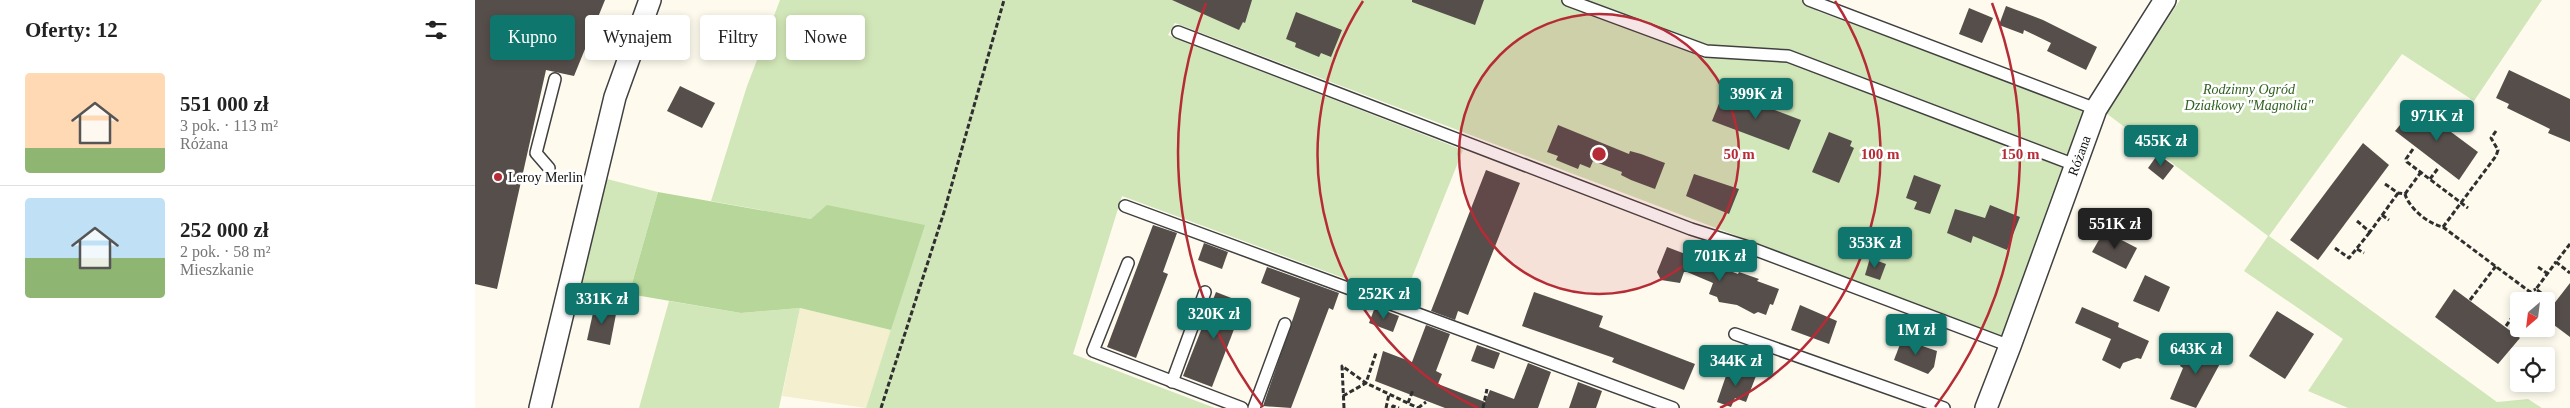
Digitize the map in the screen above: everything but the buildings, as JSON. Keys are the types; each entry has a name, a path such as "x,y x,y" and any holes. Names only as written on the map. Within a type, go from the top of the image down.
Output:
{"street":[{"path":"540,408 615,97 650,0"},
{"name":"Różana","path":"1986,408 2096,109 2165,0"}],"lane":[{"path":"1568,0 1705,51 1788,56 2075,164"},
{"path":"1809,0 2096,109"},
{"path":"1178,32 1691,229 1756,250 2010,346"},
{"path":"549,168 536,153 555,79"},
{"path":"1125,206 1673,408"},
{"path":"1128,263 1093,351 1242,408"},
{"path":"1172,382 1205,292"},
{"path":"1254,408 1285,324"},
{"path":"1735,334 1944,408"}],"path":[{"path":"881,408 944,212 1004,0"},
{"path":"2443,226 2496,156 2498,150 2491,138 2496,131"},
{"path":"2413,149 2406,159 2407,162 2468,208"},
{"path":"2430,179 2439,167"},
{"path":"2405,194 2421,172"},
{"path":"2385,184 2398,193 2405,194"},
{"path":"2335,248 2349,258 2398,193"},
{"path":"2405,194 2408,204 2437,225 2443,226 2530,292 2536,289 2570,244"},
{"path":"2383,215 2389,220"},
{"path":"2357,221 2370,232"},
{"path":"2357,249 2364,253"},
{"path":"2556,262 2570,273"},
{"path":"2470,300 2496,266"},
{"path":"2538,267 2548,274"},
{"path":"2536,289 2540,292"},
{"path":"2506,326 2510,320"},
{"path":"1343,396 1366,383 1376,353"},
{"path":"1344,408 1342,366 1366,383 1418,408 1426,402"},
{"path":"1483,408 1487,389"},
{"path":"1408,403 1413,390"},
{"path":"1387,408 1389,394"},
{"path":"1392,408 1393,406 1399,408"}],"shaded area":[{"path":"800,308 891,330 866,408 782,396"}],"green space":[{"path":"780,0 1821,0 1817,11 2086,110 2004,337 1175,23 1168,35 1463,150 1403,300 1122,196 1073,354 1215,408 866,408 924,225 811,219 711,201 757,60 776,60 776,15 774,15"},
{"name":"Rodzinny Ogród Działkowy \"Magnolia\"","path":"2180,0 2542,0 2474,101 2402,54 2269,236 2497,402 2528,399 2542,408 2348,408 2308,391 2343,339 2244,271 2268,236 2106,113"},
{"path":"603,178 658,192 629,294 578,286"},
{"path":"658,192 811,219 827,205 925,225 891,330 800,308 741,313 629,294"},
{"path":"669,301 741,313 800,308 779,408 639,408"}],"place":[{"name":"Leroy Merlin","path":"498,177"}]}
